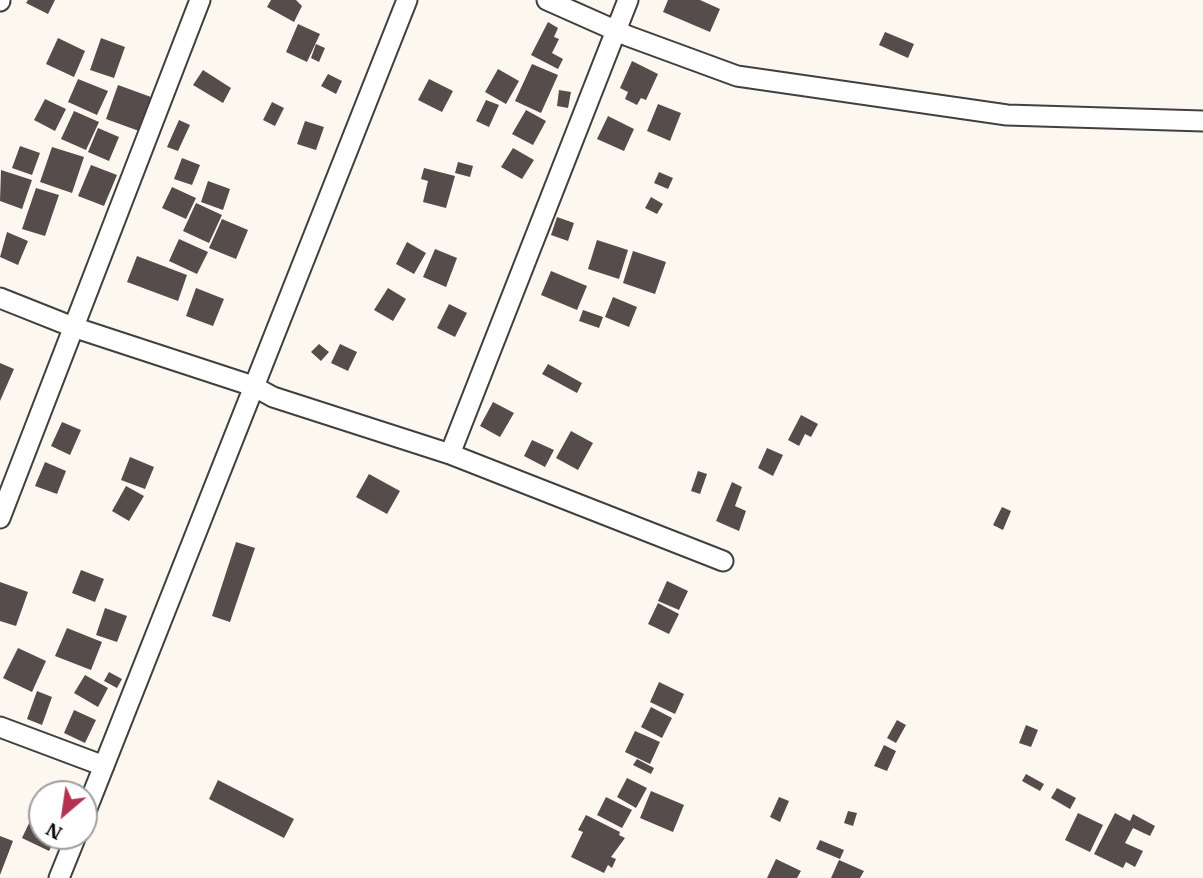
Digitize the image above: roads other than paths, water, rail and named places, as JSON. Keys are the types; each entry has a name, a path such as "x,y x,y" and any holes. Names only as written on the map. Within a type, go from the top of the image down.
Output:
{"street":[{"path":"0,519 200,0"},
{"path":"98,781 407,0"},
{"path":"547,0 615,30 737,76 1007,114 1203,121"},
{"path":"450,454 628,0"},
{"path":"0,298 73,327 253,386 273,397 450,454 723,561"},
{"path":"0,727 104,766"},
{"path":"59,878 70,850"}]}
